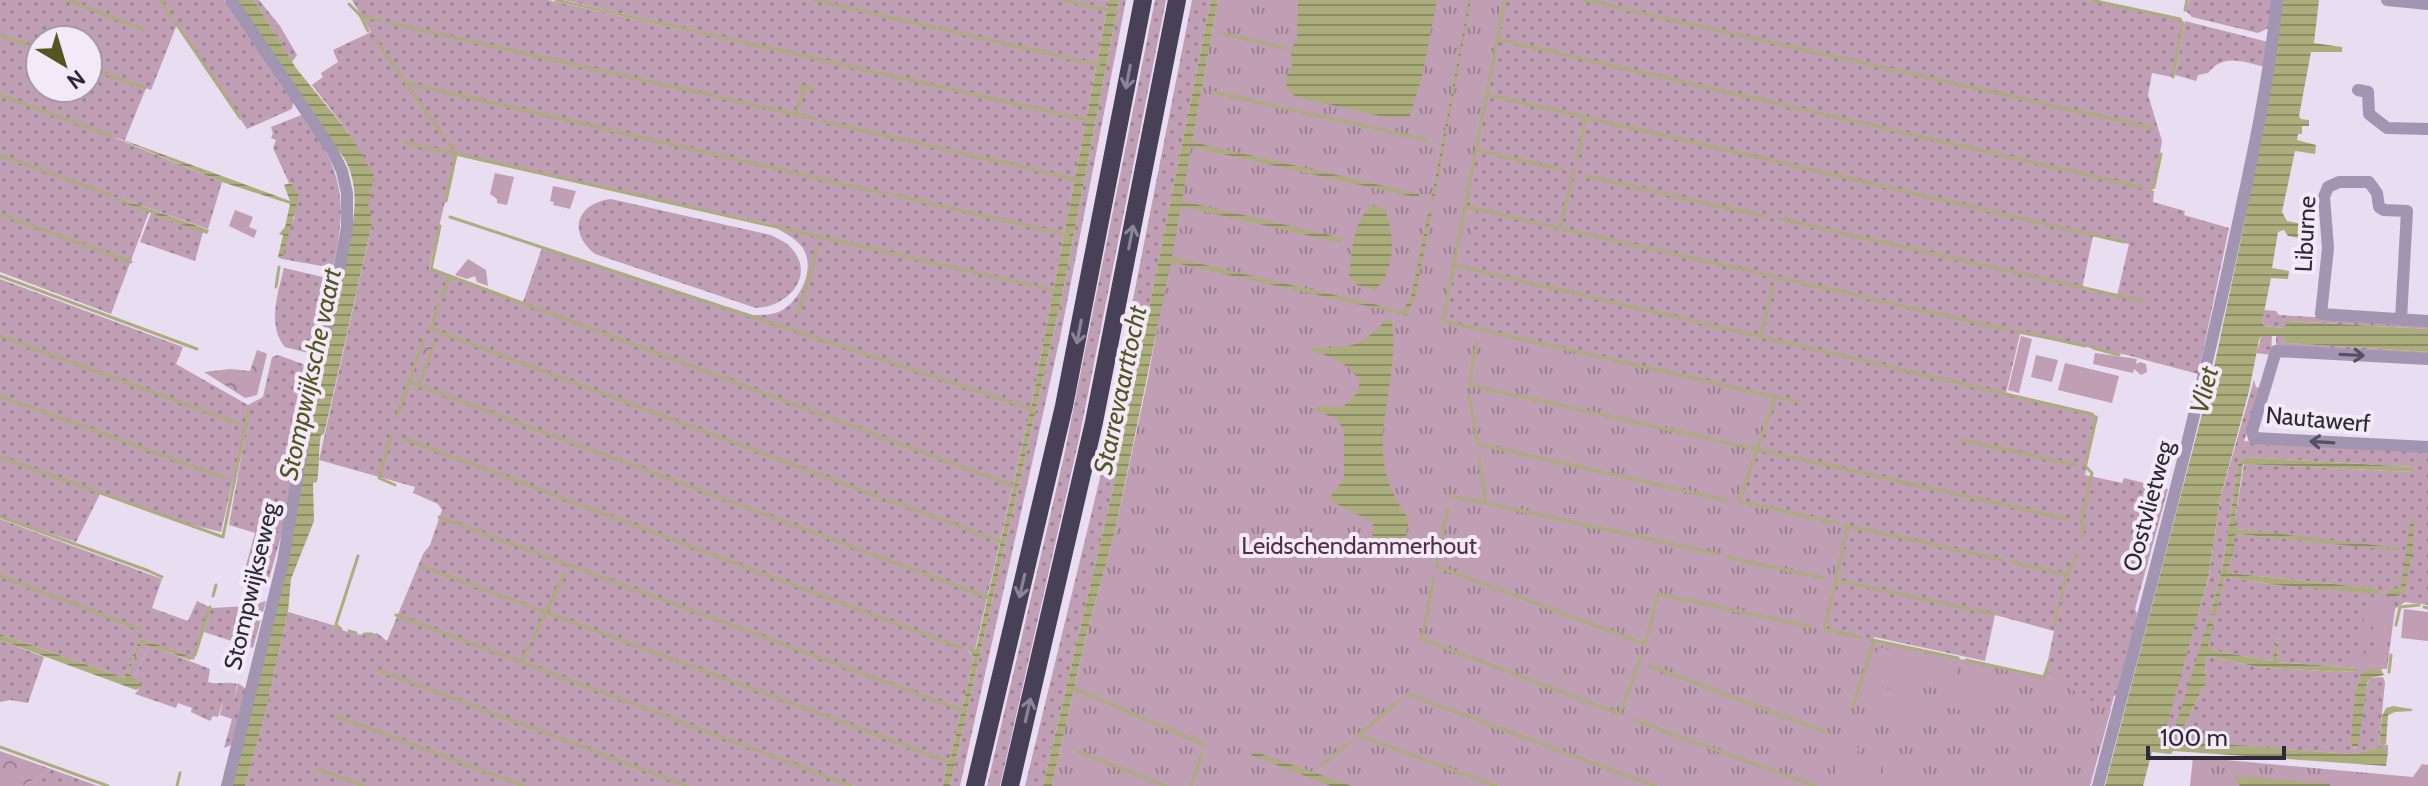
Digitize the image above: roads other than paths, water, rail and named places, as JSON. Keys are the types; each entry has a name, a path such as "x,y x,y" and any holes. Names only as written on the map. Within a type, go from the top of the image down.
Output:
{"highway":[{"path":"975,786 1064,406 1143,0"},
{"path":"1010,786 1094,422 1177,0"}],"street":[{"name":"Stompwijkseweg","path":"227,786 285,547 311,396 347,227 348,200 342,171 332,150 231,0"},
{"name":"Oostvlietweg","path":"2098,786 2203,383 2257,130 2277,0"},
{"path":"2387,0 2428,4"},
{"path":"2358,90 2368,92 2369,114 2387,128 2428,129"},
{"name":"Liburne","path":"2401,319 2407,211 2379,207 2377,193 2369,182 2339,182 2328,187 2324,197 2328,248 2321,314 2428,321"},
{"name":"Nautawerf","path":"2428,359 2276,351 2252,431 2254,438 2428,447"}],"waterway":[{"path":"67,0 143,29"},
{"path":"160,0 171,16"},
{"path":"556,0 1087,120"},
{"path":"814,0 1099,65"},
{"path":"1062,0 1109,10"},
{"path":"1505,0 1443,321 1798,402"},
{"path":"1584,0 2152,128"},
{"path":"2091,0 2180,19 2183,24 2173,77"},
{"path":"2185,10 2187,0"},
{"path":"349,4 360,15 368,31"},
{"path":"360,15 381,20"},
{"path":"175,22 240,118"},
{"path":"390,23 816,119"},
{"path":"1223,34 1286,48"},
{"path":"0,35 24,44"},
{"path":"1497,39 2140,187"},
{"path":"377,42 444,137"},
{"path":"104,73 145,88"},
{"path":"407,83 886,194"},
{"path":"798,85 815,89"},
{"path":"796,115 804,88"},
{"path":"1213,92 1427,140"},
{"path":"0,95 111,136"},
{"path":"1489,95 2124,242"},
{"path":"1577,159 1586,117"},
{"path":"822,121 1079,180"},
{"path":"403,142 1031,285"},
{"path":"446,201 456,155 449,144"},
{"path":"1477,150 1562,170"},
{"path":"2149,189 2154,187 2161,154"},
{"path":"0,155 110,195"},
{"path":"1560,227 1574,169"},
{"path":"1586,176 1767,217"},
{"path":"894,195 1068,235"},
{"path":"1467,207 2009,330"},
{"path":"0,214 131,262"},
{"path":"450,217 1032,409"},
{"path":"1780,219 2142,301"},
{"path":"440,226 431,269 1016,487"},
{"path":"798,315 818,248"},
{"path":"1453,265 2092,414 2096,419 2085,466 2092,473 2081,522 2084,526 2082,538"},
{"path":"276,287 279,267"},
{"path":"0,276 197,349"},
{"path":"441,298 450,276"},
{"path":"1037,286 1056,291"},
{"path":"1761,335 1773,286"},
{"path":"439,304 431,329 879,497"},
{"path":"2017,331 2085,346"},
{"path":"0,336 237,423"},
{"path":"409,382 424,339"},
{"path":"1477,342 1469,385 2068,519"},
{"path":"419,385 435,343"},
{"path":"2093,348 2119,355"},
{"path":"397,416 409,382 990,598"},
{"path":"0,396 225,478"},
{"path":"1469,397 1478,444 1726,500"},
{"path":"1775,398 1739,501 1836,523"},
{"path":"0,457 223,537 249,409"},
{"path":"391,436 379,478 395,485"},
{"path":"405,439 961,648"},
{"path":"1961,440 2076,465"},
{"path":"1449,496 1486,503 1479,458"},
{"path":"886,499 1002,542"},
{"path":"1486,503 1717,554"},
{"path":"1448,508 1436,566 1645,644 1658,594 1813,627"},
{"path":"0,517 149,571"},
{"path":"439,517 964,711"},
{"path":"1844,525 2003,560"},
{"path":"1848,526 1825,629 1860,637"},
{"path":"2061,598 2076,555"},
{"path":"341,629 336,625 358,556"},
{"path":"1727,557 1823,578"},
{"path":"2012,562 2068,575"},
{"path":"421,566 950,762"},
{"path":"151,572 162,577"},
{"path":"533,639 565,573"},
{"path":"0,576 140,629"},
{"path":"1434,578 1422,639 1620,714 1641,656"},
{"path":"1835,580 1993,614"},
{"path":"213,596 216,585"},
{"path":"2054,625 2059,605"},
{"path":"2396,625 2400,607 2419,605"},
{"path":"195,655 210,607"},
{"path":"2424,607 2428,608"},
{"path":"396,615 852,786"},
{"path":"349,631 356,633"},
{"path":"364,634 372,634"},
{"path":"1868,639 1958,658"},
{"path":"1853,706 1874,641"},
{"path":"521,661 529,647"},
{"path":"2389,672 2391,655"},
{"path":"1966,660 2044,677 2049,662"},
{"path":"1650,666 1828,733"},
{"path":"378,670 687,786"},
{"path":"1073,688 1205,745"},
{"path":"1407,694 1655,786"},
{"path":"1399,701 1358,735 1496,786"},
{"path":"336,716 524,786"},
{"path":"1634,720 1815,786"},
{"path":"1322,765 1350,742"},
{"path":"0,747 108,786"},
{"path":"1077,751 1166,786"},
{"path":"1191,786 1202,754"},
{"path":"318,769 364,786"},
{"path":"177,786 180,773"}],"water label":[{"name":"Stompwijksche vaart","path":"310,374"},
{"name":"Starrevaarttocht","path":"1120,390"},
{"name":"Vliet","path":"2204,390"}],"park label":[{"name":"Leidschendammerhout","path":"1359,545"}]}
